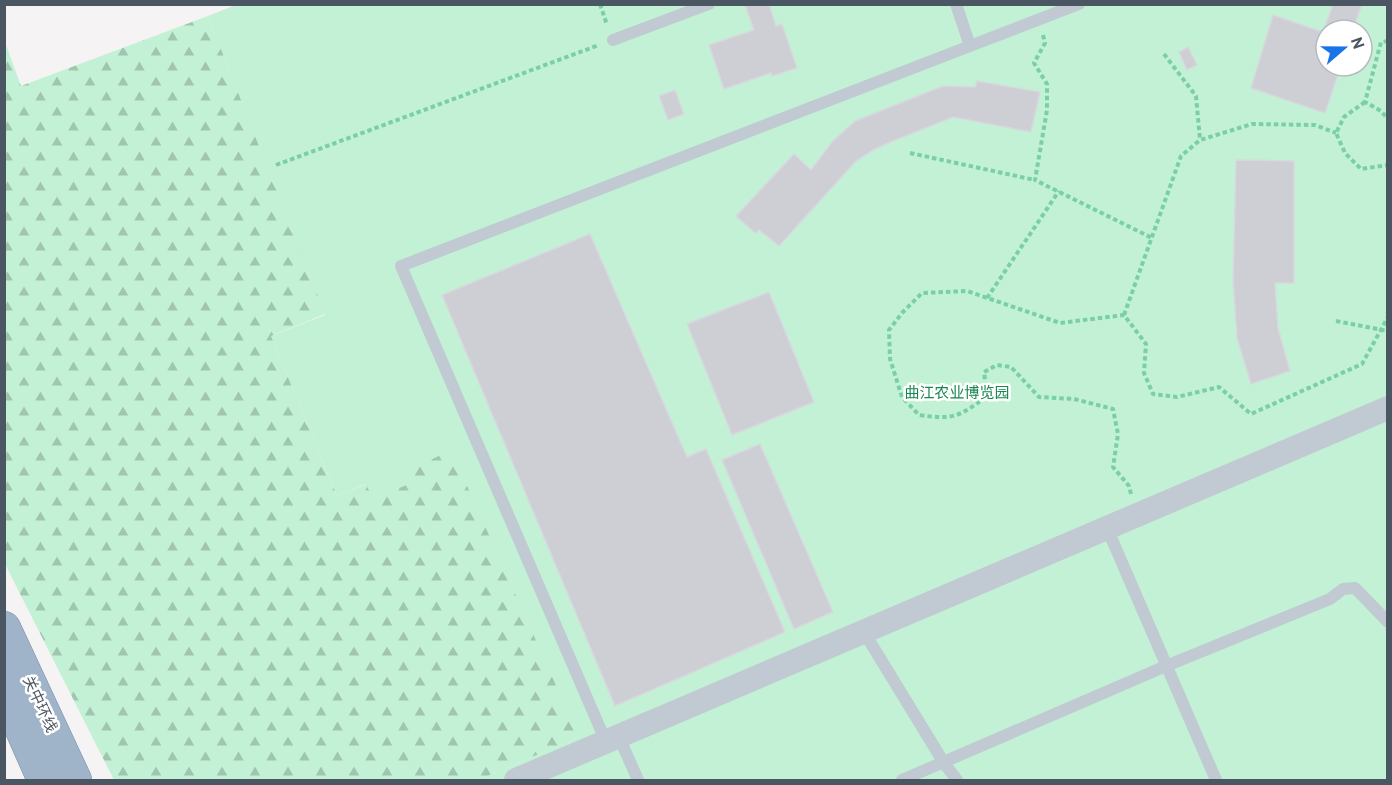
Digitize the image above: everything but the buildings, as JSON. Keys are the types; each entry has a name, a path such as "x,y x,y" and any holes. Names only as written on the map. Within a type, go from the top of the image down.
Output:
{"highway":[{"name":"关中环线","path":"4,628 75,780"},
{"name":"关中环线","path":"4,689 44,780"}],"street":[{"path":"516,780 1388,408"}],"lane":[{"path":"613,40 709,4"},
{"path":"956,4 970,46"},
{"path":"638,780 612,740 401,267 1079,4"},
{"path":"1107,528 1216,780"},
{"path":"902,780 1166,666 1330,599 1343,589 1355,588 1388,622"},
{"path":"864,632 944,763 957,780"}],"path":[{"path":"1035,180 1047,110 1047,84 1034,63 1046,43 1037,21"},
{"path":"276,165 613,40"},
{"path":"1336,133 1344,117 1365,102 1381,42 1388,41"},
{"path":"1164,54 1197,96 1200,140"},
{"path":"1365,102 1381,111 1388,119"},
{"path":"1124,315 1181,156 1200,140 1252,124 1315,125 1336,133 1345,153 1361,169 1388,165"},
{"path":"910,153 1035,180 1152,238"},
{"path":"987,298 1059,191"},
{"path":"1124,315 1060,323 967,291 922,293 889,330 890,359 902,397 919,415 945,419 968,411 987,396 984,372 997,365 1011,367 1039,397 1074,399 1113,409 1118,434 1113,466 1129,486 1137,515"},
{"path":"1124,315 1146,344 1144,373 1153,394 1177,398 1219,387 1251,414 1362,364 1388,317"},
{"path":"1336,321 1388,331"}],"green space":[{"name":"曲江农业博览园","path":"238,4 1387,5 1387,780 478,780 579,737 411,483 372,500 365,484 337,496 271,336 325,315 208,16"},
{"path":"208,16 325,314 271,336 337,496 366,484 373,499 411,483 416,467 451,450 579,737 478,780 114,780 5,564 5,42 21,86"}]}
